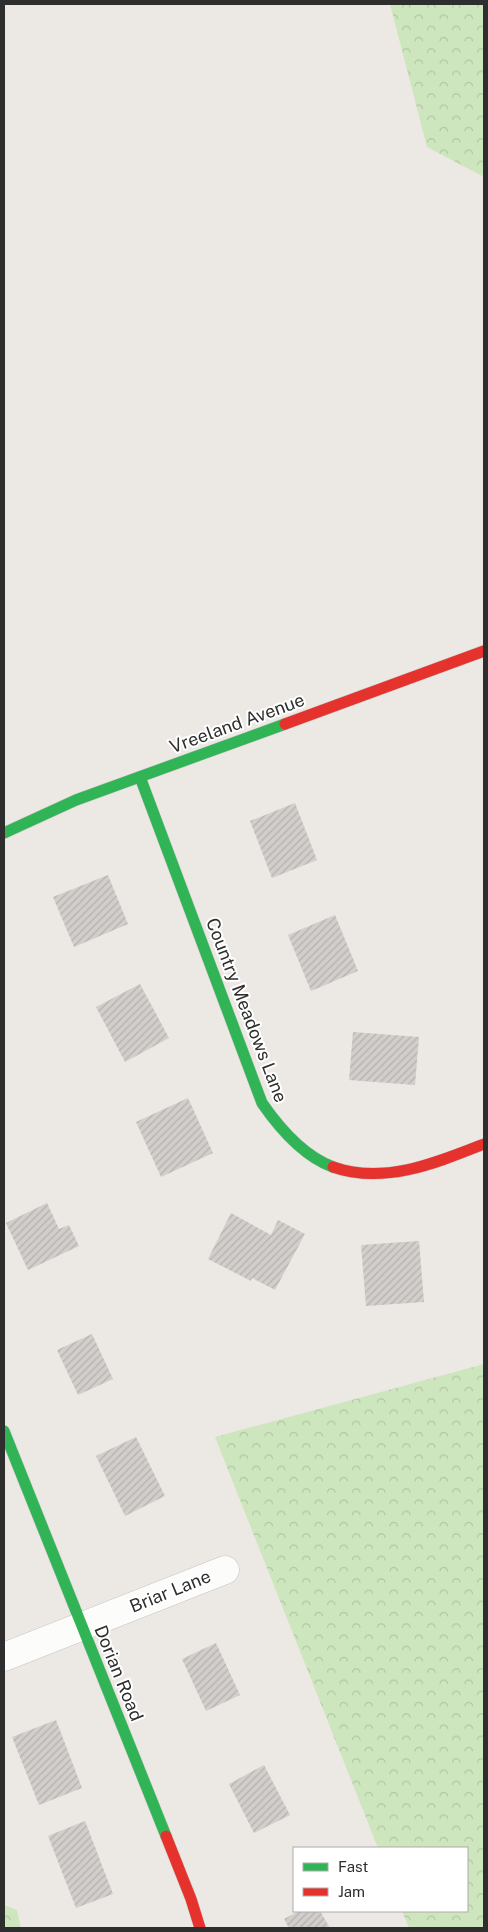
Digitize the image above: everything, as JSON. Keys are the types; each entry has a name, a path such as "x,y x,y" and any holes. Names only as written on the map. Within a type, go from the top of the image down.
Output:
{"street":[{"name":"Vreeland Avenue","path":"4,833 76,800 484,651"},
{"name":"Country Meadows Lane","path":"140,777 262,1103 284,1133 312,1157 347,1172 365,1175 383,1175 420,1167 484,1144"},
{"name":"Dorian Road","path":"4,1431 191,1899 200,1928"},
{"name":"Briar Lane","path":"4,1657 225,1570"}],"green space":[{"path":"390,4 484,4 484,177 427,147"},
{"path":"484,1364 484,1928 409,1928 402,1912 468,1912 468,1847 378,1847 215,1437"},
{"path":"4,1905 17,1910 21,1928 4,1928"}],"building":[{"path":"295,803 317,860 272,878 250,821"},
{"path":"108,875 128,924 74,947 53,897"},
{"path":"335,915 358,971 311,991 288,935"},
{"path":"140,984 169,1038 125,1062 96,1007"},
{"path":"353,1032 419,1037 415,1085 349,1080"},
{"path":"188,1098 213,1153 161,1177 136,1122"},
{"path":"47,1203 59,1229 69,1225 79,1246 28,1270 6,1223"},
{"path":"231,1213 271,1235 278,1220 305,1234 275,1290 252,1278 251,1281 208,1259"},
{"path":"419,1241 424,1302 366,1306 361,1245"},
{"path":"92,1334 113,1379 78,1395 57,1350"},
{"path":"136,1437 165,1496 125,1516 96,1456"},
{"path":"216,1643 240,1695 206,1711 182,1659"},
{"path":"56,1720 82,1788 39,1805 12,1737"},
{"path":"264,1765 290,1815 254,1833 229,1784"},
{"path":"85,1821 113,1894 76,1908 48,1836"},
{"path":"297,1912 321,1912 330,1928 289,1928 284,1919"}],"traffic: fast":[{"path":"4,833 76,800 285,724"},
{"path":"140,777 262,1103 293,1141 312,1156 333,1167"},
{"path":"4,1431 166,1836"}],"traffic: jam":[{"path":"285,724 484,651"},
{"path":"333,1167 371,1174 391,1173 429,1164 484,1144"},
{"path":"166,1836 191,1899 200,1928"}]}
